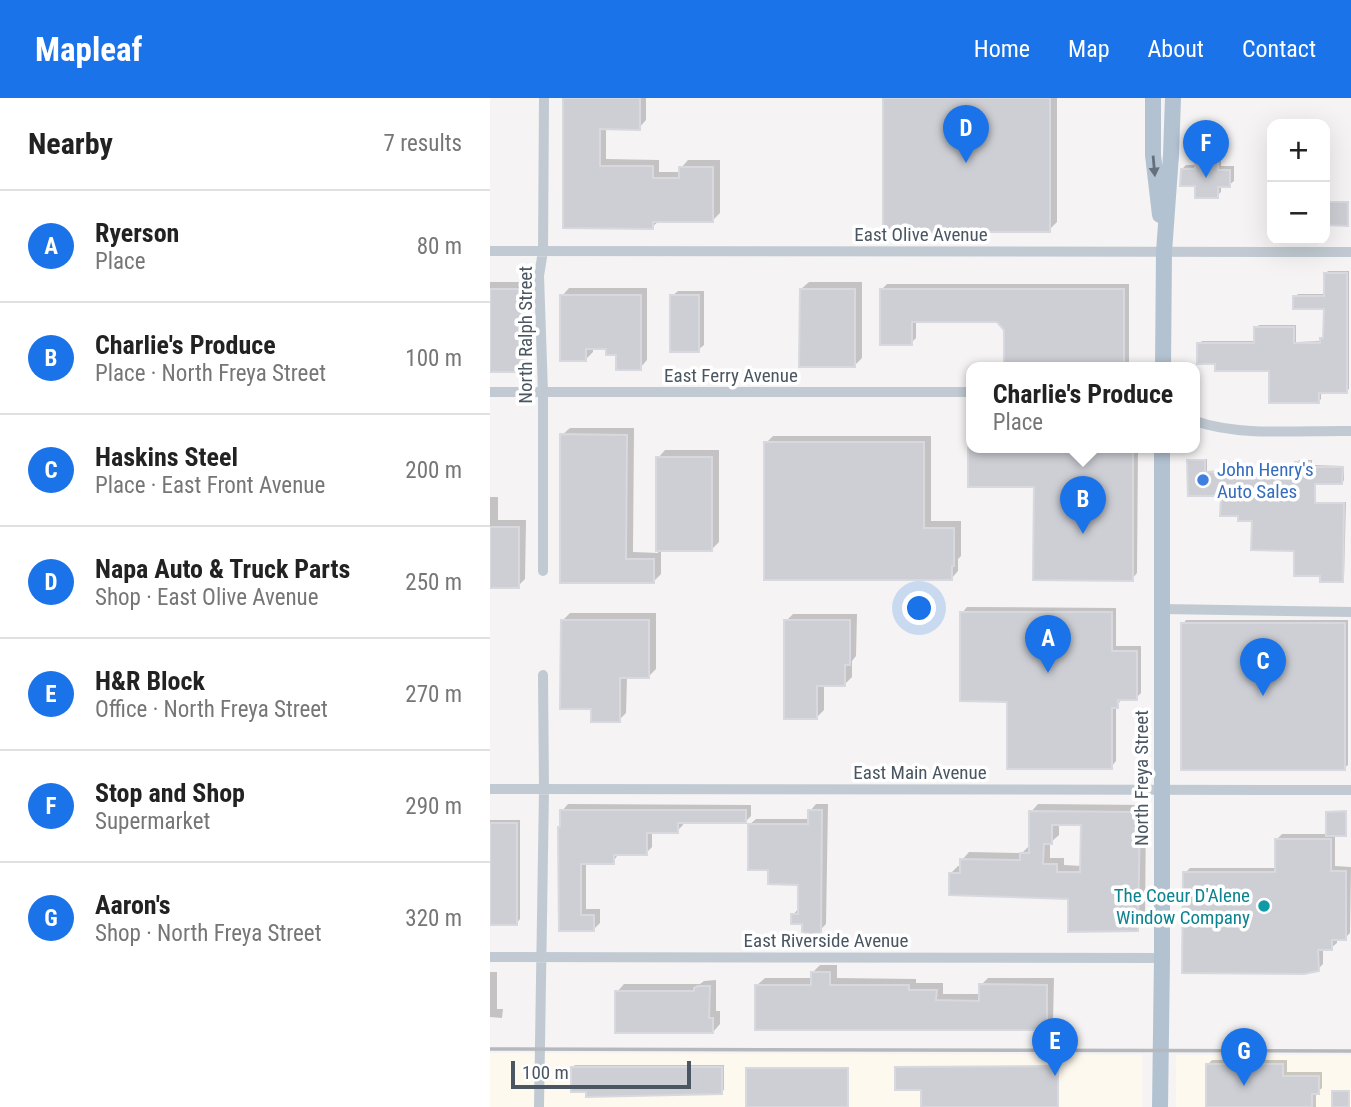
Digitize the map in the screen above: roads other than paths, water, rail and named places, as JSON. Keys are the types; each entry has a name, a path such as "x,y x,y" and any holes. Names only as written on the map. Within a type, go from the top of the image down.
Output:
{"main road":[{"path":"1153,98 1153,155 1164,252"},
{"path":"1163,362 1164,252 1173,98"},
{"name":"North Freya Street","path":"1160,1107 1162,453"}],"street":[{"name":"North Ralph Street","path":"542,571 543,392 539,276 543,251 544,98"},
{"name":"East Olive Avenue","path":"490,251 1351,252"},
{"name":"East Ferry Avenue","path":"490,392 966,392"},
{"path":"1200,423 1216,428 1238,430 1351,431"},
{"path":"1163,609 1351,612"},
{"path":"539,1107 543,675"},
{"name":"East Main Avenue","path":"490,789 1351,790"},
{"name":"East Riverside Avenue","path":"490,957 1162,958"}],"railway":[{"path":"490,1049 1351,1051"}],"place":[{"name":"Napa Auto & Truck Parts","path":"966,163"},
{"name":"Stop and Shop","path":"1206,178"},
{"name":"John Henry's Auto Sales","path":"1203,480"},
{"name":"Charlie's Produce","path":"1083,534"},
{"name":"Ryerson","path":"1048,673"},
{"name":"Haskins Steel","path":"1263,696"},
{"name":"The Coeur D'Alene Window Company","path":"1264,906"},
{"name":"H&R Block","path":"1055,1076"},
{"name":"Aaron's","path":"1244,1086"}]}
